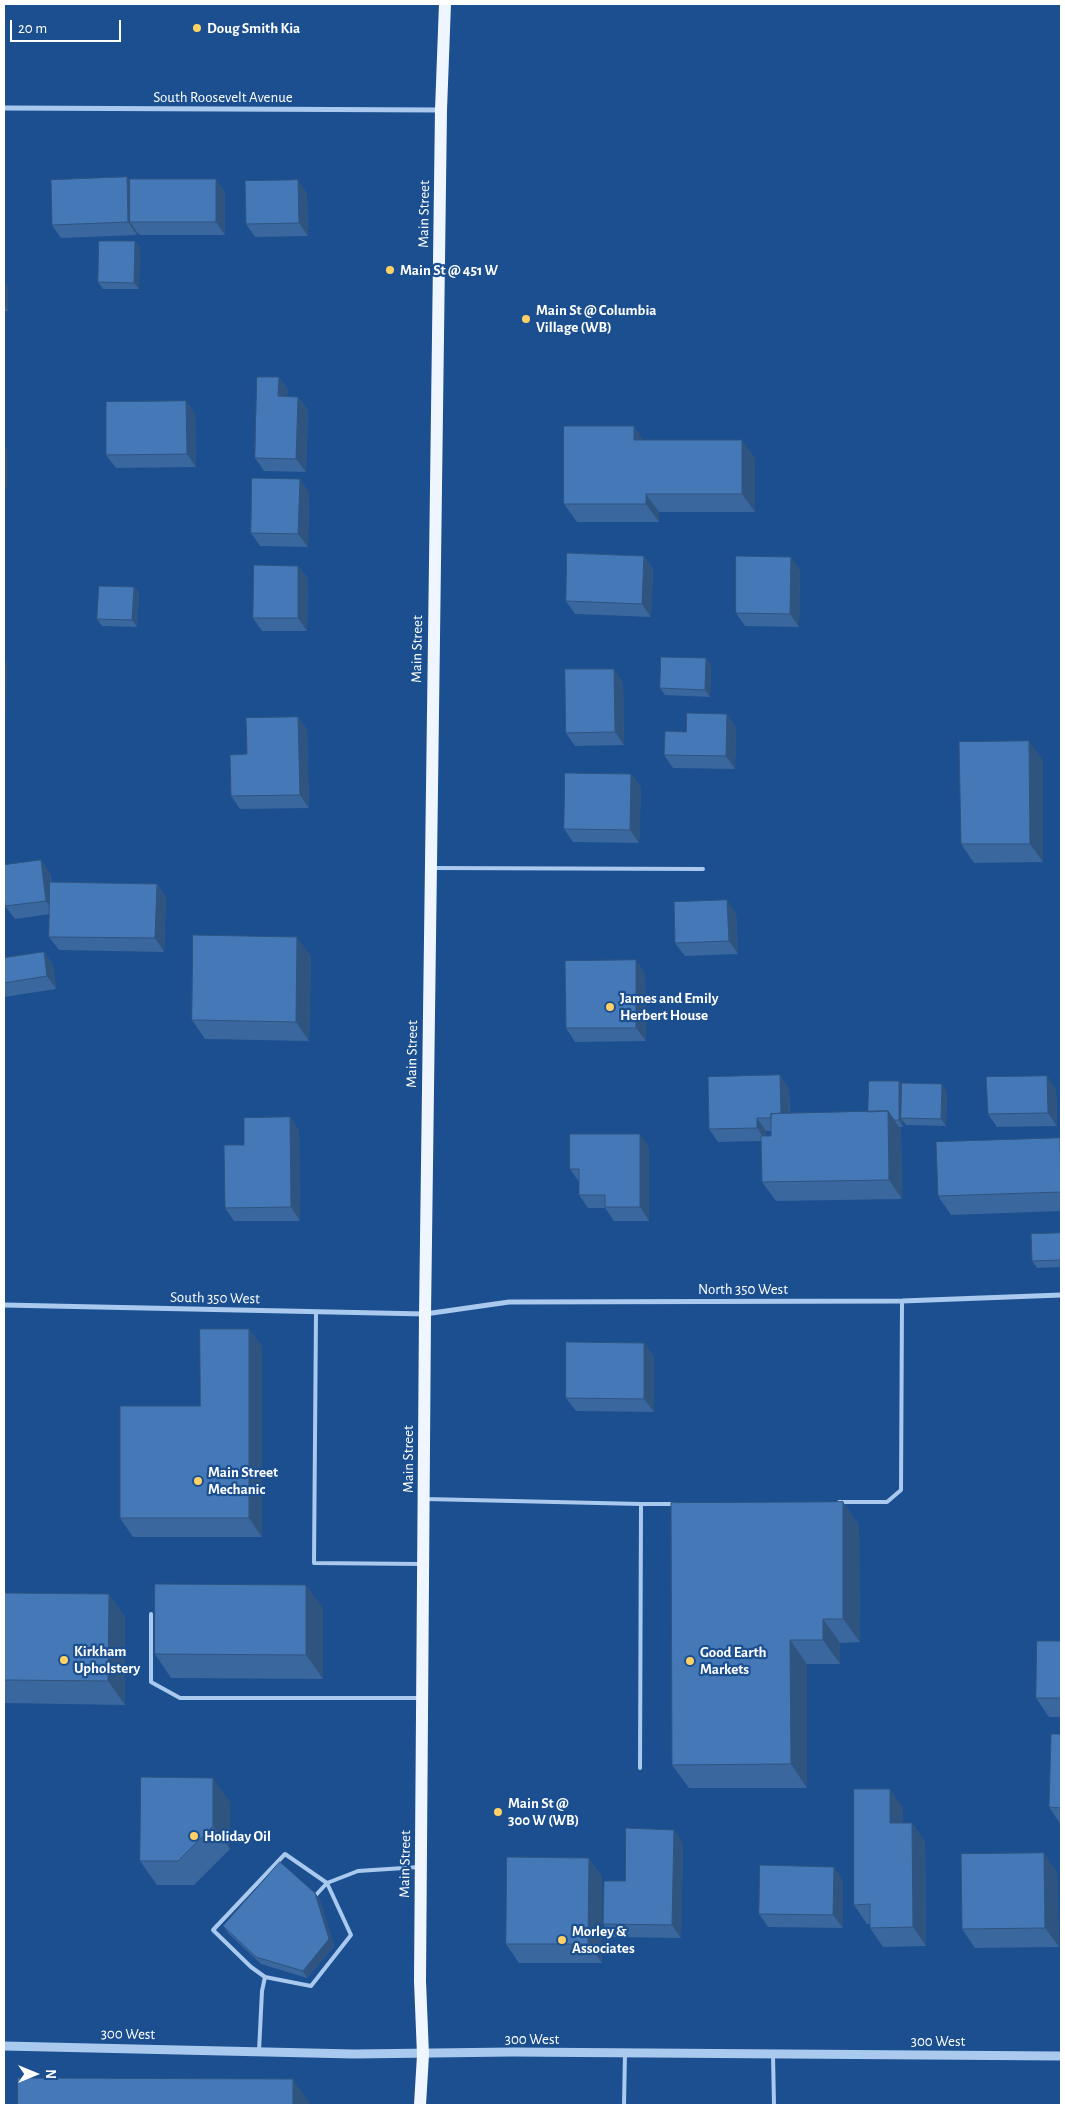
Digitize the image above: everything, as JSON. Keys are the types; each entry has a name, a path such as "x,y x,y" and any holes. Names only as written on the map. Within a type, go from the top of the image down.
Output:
{"main road":[{"name":"Main Street","path":"420,2105 423,2054 420,1981 425,1314 441,110 445,4"}],"street":[{"name":"South Roosevelt Avenue","path":"4,108 441,110"},
{"name":"North 350 West","path":"425,1314 509,1302 902,1301 1061,1296"},
{"name":"South 350 West","path":"4,1305 425,1314"},
{"name":"300 West","path":"4,2046 423,2054 512,2052 1061,2056"}],"lane":[{"path":"431,868 703,869"},
{"path":"837,1502 886,1502 901,1490 902,1301"},
{"path":"316,1313 314,1563 423,1564"},
{"path":"424,1498 680,1504"},
{"path":"640,1768 641,1504"},
{"path":"151,1614 152,1682 180,1698 423,1698"},
{"path":"285,1854 327,1883 351,1935 311,1986 265,1977 250,1967 213,1930 285,1854"},
{"path":"315,1896 327,1883 358,1871 422,1866"},
{"path":"250,1967 257,1960"},
{"path":"259,2051 262,1991 265,1977"},
{"path":"624,2053 624,2105"},
{"path":"773,2054 774,2105"}],"building":[{"path":"127,177 128,222 52,225 51,180"},
{"path":"130,179 216,179 216,222 130,222"},
{"path":"298,180 299,223 246,224 245,181"},
{"path":"99,241 135,241 134,283 98,282"},
{"path":"257,377 279,377 278,396 298,397 296,459 255,458"},
{"path":"186,401 187,454 106,455 106,402"},
{"path":"564,426 634,426 634,440 742,440 742,494 646,494 646,504 564,504"},
{"path":"252,478 300,479 298,534 251,533"},
{"path":"567,553 644,556 642,604 566,601"},
{"path":"736,556 791,557 790,614 736,613"},
{"path":"254,565 298,566 298,618 253,618"},
{"path":"99,586 134,587 132,620 97,619"},
{"path":"661,657 706,658 705,690 660,688"},
{"path":"565,669 614,669 615,732 566,733"},
{"path":"687,713 727,714 726,756 664,755 665,731 686,732"},
{"path":"298,717 300,795 231,796 230,755 247,754 246,718"},
{"path":"1029,741 1030,844 961,844 959,742"},
{"path":"565,773 631,774 630,830 564,829"},
{"path":"41,860 46,901 5,906 4,865"},
{"path":"50,882 157,884 155,938 49,937"},
{"path":"727,900 729,941 675,943 674,902"},
{"path":"193,935 297,937 296,1022 192,1020"},
{"path":"44,952 47,976 4,983 4,958"},
{"name":"James and Emily Herbert House","path":"636,960 636,1028 566,1028 565,961"},
{"path":"780,1075 781,1113 771,1114 771,1118 757,1118 757,1128 709,1129 708,1077"},
{"path":"1047,1076 1048,1113 988,1114 986,1077"},
{"path":"869,1081 899,1081 899,1120 894,1120 888,1111 868,1112"},
{"path":"902,1083 942,1084 941,1119 901,1118"},
{"path":"888,1111 889,1180 762,1182 761,1136 771,1136 771,1114"},
{"path":"290,1117 291,1207 225,1208 224,1145 244,1145 244,1118"},
{"path":"570,1134 640,1134 640,1207 605,1207 605,1195 579,1195 579,1169 570,1169"},
{"path":"1060,1138 1061,1192 938,1196 936,1142"},
{"path":"1061,1233 1061,1260 1032,1261 1031,1234"},
{"name":"Main Street Mechanic","path":"200,1329 249,1329 249,1518 120,1518 120,1406 200,1406"},
{"path":"566,1342 644,1343 644,1399 566,1398"},
{"path":"843,1502 843,1619 823,1619 823,1640 790,1640 791,1764 672,1765 671,1503"},
{"path":"155,1584 306,1585 306,1655 155,1654"},
{"name":"Kirkham Upholstery","path":"4,1593 109,1594 108,1681 4,1680"},
{"path":"1037,1641 1061,1641 1061,1698 1036,1698"},
{"path":"1061,1708 1061,1808 1049,1807 1051,1734 1060,1734"},
{"path":"141,1777 213,1778 213,1826 178,1861 140,1861"},
{"path":"854,1789 890,1789 890,1823 912,1823 913,1927 870,1928 870,1904 854,1905"},
{"path":"626,1828 674,1830 672,1925 603,1924 604,1881 625,1881"},
{"path":"1044,1853 1045,1928 962,1929 961,1854"},
{"path":"507,1857 589,1858 588,1944 506,1944"},
{"path":"280,1862 315,1893 329,1939 303,1971 256,1957 223,1926"},
{"path":"760,1865 834,1867 833,1915 759,1914"},
{"path":"18,2078 293,2079 293,2105 18,2105"}],"place":[{"name":"Doug Smith Kia","path":"197,28"},
{"name":"Main St @ 451 W","path":"390,270"},
{"name":"Main St @ Columbia Village (WB)","path":"526,319"},
{"name":"James and Emily Herbert House","path":"610,1007"},
{"name":"Main Street Mechanic","path":"198,1481"},
{"name":"Kirkham Upholstery","path":"64,1660"},
{"name":"Good Earth Markets","path":"690,1661"},
{"name":"Main St @ 300 W (WB)","path":"498,1812"},
{"name":"Holiday Oil","path":"194,1836"},
{"name":"Morley & Associates","path":"562,1940"}]}
